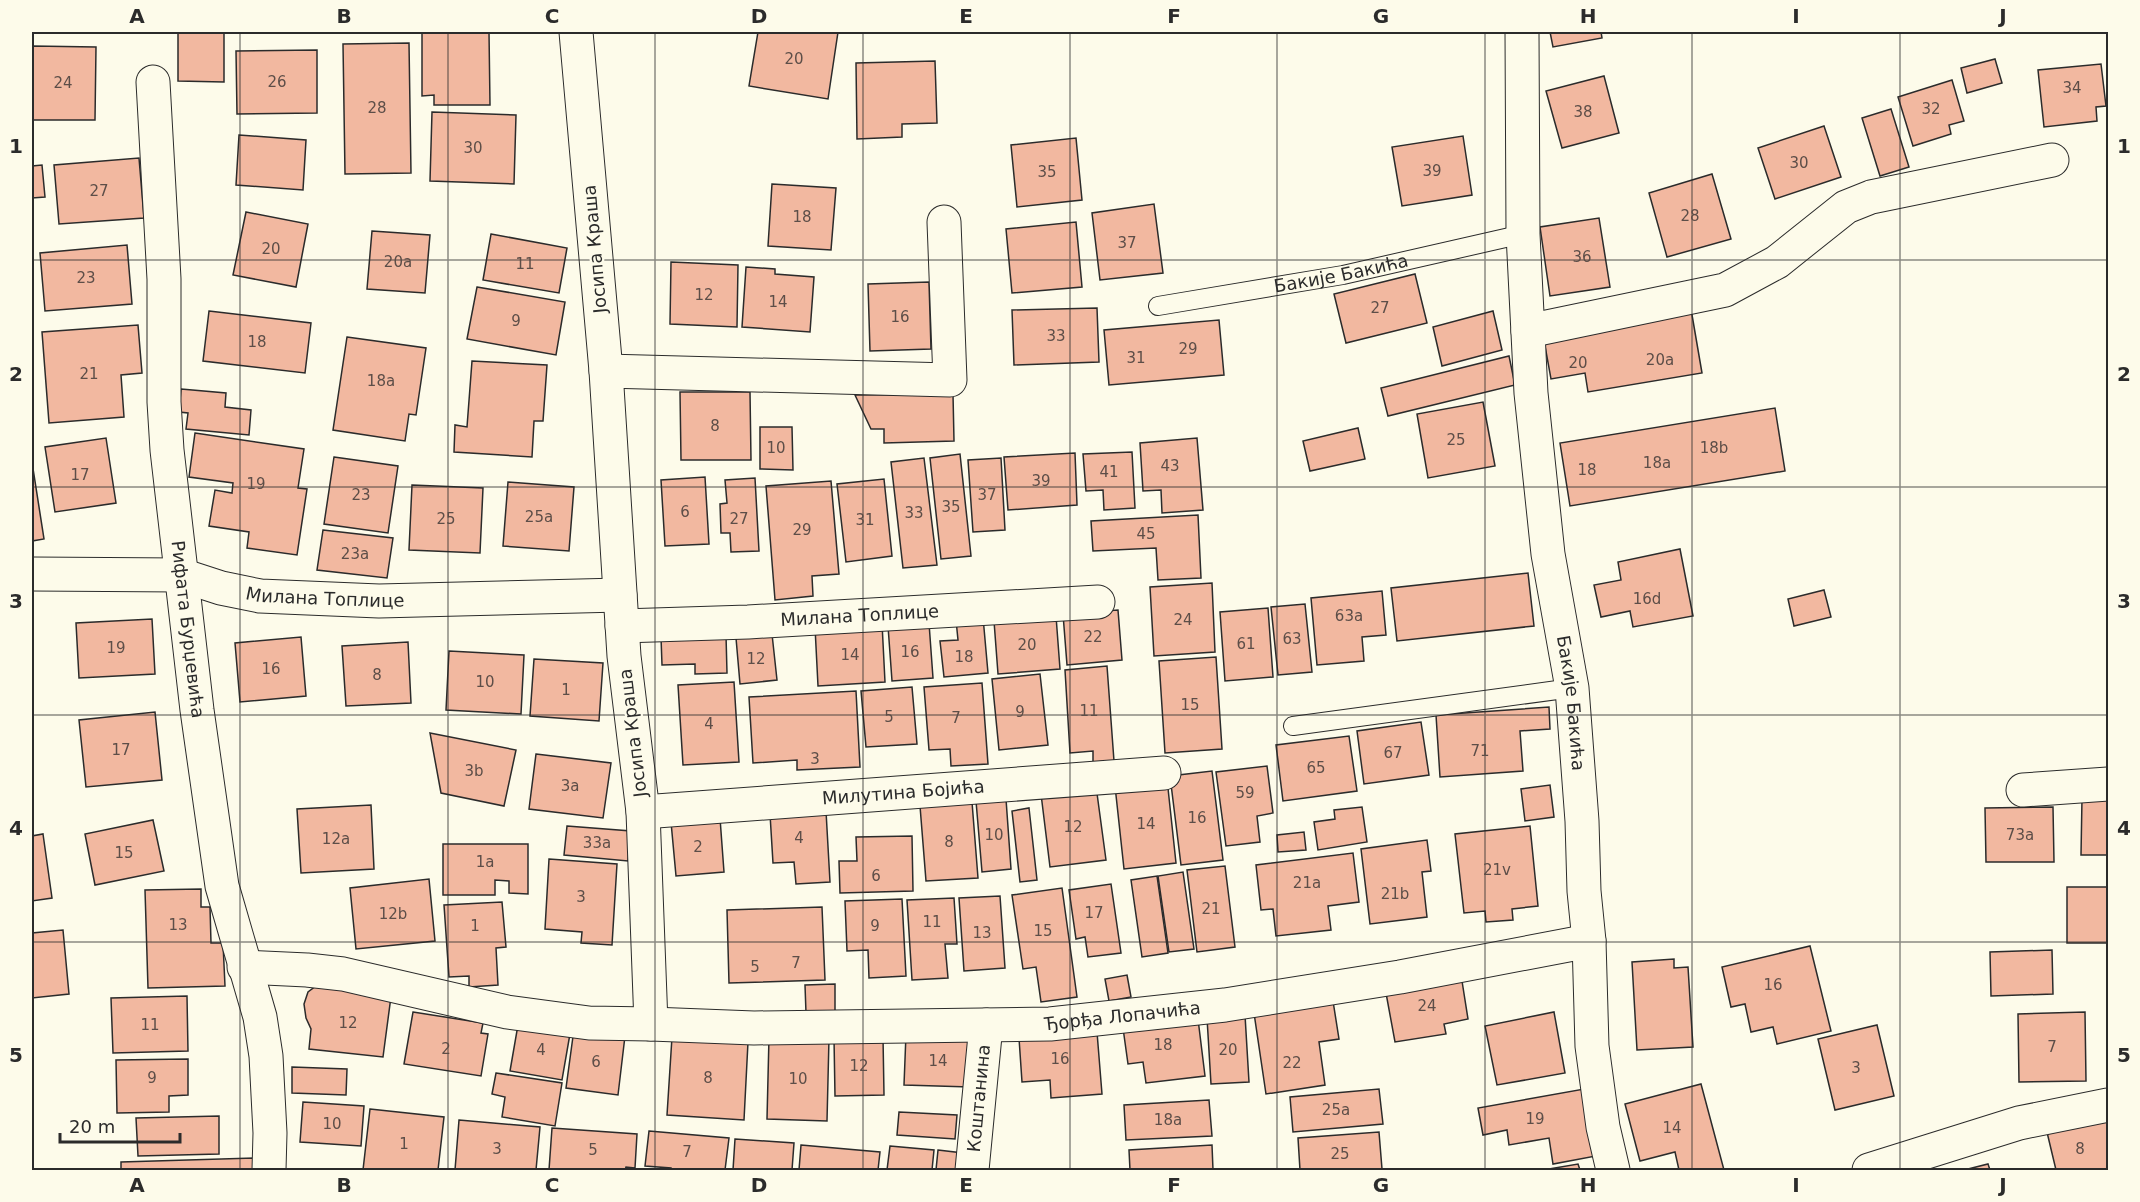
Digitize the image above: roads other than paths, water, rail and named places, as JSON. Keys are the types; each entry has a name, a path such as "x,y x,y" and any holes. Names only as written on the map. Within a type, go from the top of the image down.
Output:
{"street":[{"name":"Јосипа Краша","path":"576,32 606,371 621,611 643,813 651,1024"},
{"name":"Бакије Бакића","path":"1522,32 1523,234 1531,393 1548,554 1572,688 1589,940 1592,1046 1603,1127 1613,1170"},
{"name":"Рифата Бурџевића","path":"153,82 164,279 164,414 181,575 221,876 244,967 260,1017 266,1056 270,1133 269,1170"},
{"path":"1528,331 1725,290 1777,262 1846,207 1871,197 2052,160"},
{"path":"606,371 950,380 945,222"},
{"name":"Милана Топлице","path":"32,574 181,575 221,588 260,596 621,611 748,622 1098,602"},
{"name":"Милутина Бојића","path":"643,813 1164,773"},
{"path":"2023,790 2109,784"},
{"name":"Ђорђа Лопачића","path":"651,1024 754,1028 1050,1024 1225,1005 1400,977 1589,940"},
{"path":"244,967 343,974 507,1012 589,1023 651,1024"},
{"name":"Коштанина","path":"972,1170 986,1025"},
{"path":"1869,1170 2019,1124 2109,1105"}],"lane":[{"name":"Бакије Бакића","path":"1158,306 1343,275 1523,234"},
{"path":"1293,726 1572,688"}]}
